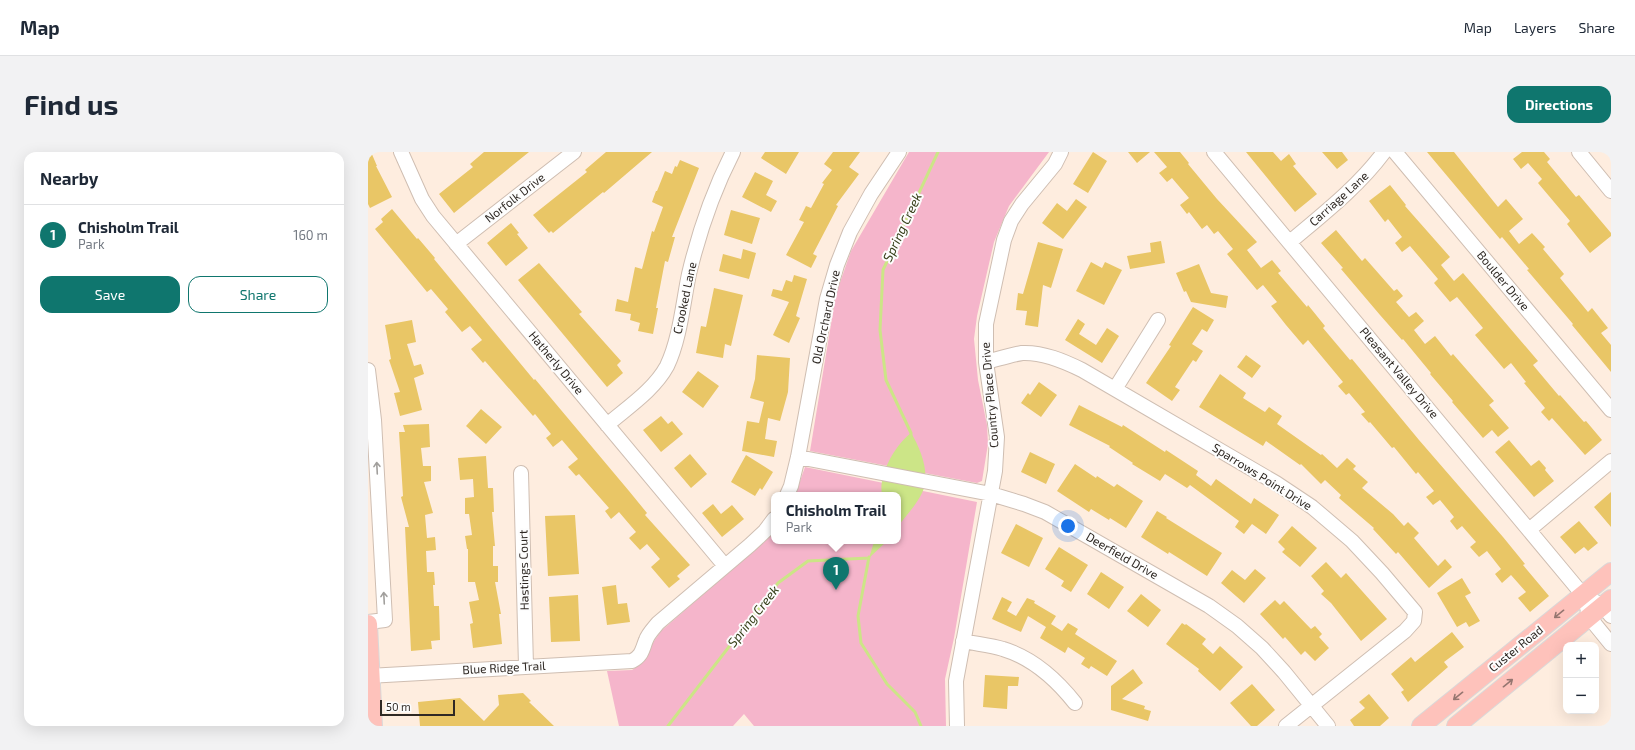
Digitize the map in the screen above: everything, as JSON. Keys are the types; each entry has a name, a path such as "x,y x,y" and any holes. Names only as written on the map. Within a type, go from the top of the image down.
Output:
{"main road":[{"name":"Custer Road","path":"1421,726 1611,572"},
{"name":"Custer Road","path":"1456,726 1604,609"},
{"path":"368,623 369,676 373,726"}],"street":[{"name":"Hatherly Drive","path":"401,152 422,199 433,216 725,566"},
{"name":"Norfolk Drive","path":"456,244 574,152"},
{"name":"Crooked Lane","path":"607,425 645,393 658,379 667,366 674,348 689,273 700,231 715,190 732,152"},
{"name":"Old Orchard Drive","path":"788,492 798,457 827,299 837,265 857,220 871,194 899,152"},
{"name":"Country Place Drive","path":"957,726 956,681 995,471 997,437 986,362 986,324 1004,240 1011,221 1022,204 1055,164 1061,152"},
{"name":"Pleasant Valley Drive","path":"1214,152 1583,596 1604,609 1611,644"},
{"name":"Carriage Lane","path":"1290,242 1372,169 1384,152"},
{"name":"Boulder Drive","path":"1395,152 1611,410"},
{"path":"1578,152 1611,191"},
{"path":"1115,389 1158,320"},
{"name":"Sparrows Point Drive","path":"986,362 1023,353 1044,355 1064,361 1115,389 1276,483 1312,508 1352,541 1382,572 1415,612 1414,621 1405,631 1286,726"},
{"path":"368,370 374,420 385,620 368,623"},
{"name":"Deerfield Drive","path":"798,457 991,494 1044,512 1209,606 1236,626 1262,648 1328,726"},
{"path":"1529,530 1611,461"},
{"name":"Hastings Court","path":"521,473 526,666"},
{"path":"725,566 765,531 771,523"},
{"name":"Blue Ridge Trail","path":"369,676 632,661 639,657 646,639 658,623 725,566"},
{"path":"964,641 1004,649 1022,657 1046,671 1065,690 1075,703"}],"shaded area":[{"path":"909,152 1049,152 1009,206 994,242 977,316 974,339 978,380 987,425 988,444 982,481 977,483 810,451 836,294 851,251"},
{"path":"911,433 921,454 925,470 925,486 917,502 901,522 901,492 882,492 881,487 889,461 905,438"},
{"path":"805,467 977,502 954,638 945,679 946,726 754,726 744,714 733,726 619,726 607,671 632,670 641,664 647,657 652,644 661,631 771,535 771,544 901,544 901,492 796,492"},
{"path":"873,544 884,544 869,558"}],"building":[{"path":"368,152 371,152 376,166 392,197 370,208 368,204"},
{"path":"484,152 529,152 454,213 439,194 473,167 470,164"},
{"path":"606,152 652,152 604,193 603,192 553,233 551,231 549,233 533,215 587,172 585,170"},
{"path":"765,152 799,152 786,174 761,158"},
{"path":"833,152 860,152 849,167 859,174 836,205 838,206 813,254 817,256 811,268 786,255 804,222 799,220 806,206 811,208 824,184 822,183 832,170 824,164"},
{"path":"1093,152 1107,161 1088,193 1073,184"},
{"path":"1128,152 1150,152 1137,163"},
{"path":"1154,152 1180,152 1217,199 1257,242 1247,250 1261,268 1272,260 1281,271 1278,273 1307,307 1308,305 1325,326 1323,328 1350,360 1352,359 1419,440 1503,537 1525,564 1523,565 1549,596 1530,612 1518,598 1526,592 1511,575 1502,583 1495,574 1501,569 1487,551 1479,557 1470,547 1476,542 1462,526 1457,530 1450,521 1454,517 1440,500 1433,505 1426,497 1434,491 1418,472 1416,474 1394,447 1392,448 1370,422 1369,423 1361,414 1365,412 1349,393 1346,395 1338,386 1343,382 1308,340 1303,345 1286,325 1271,306 1277,302 1263,285 1257,290 1227,254 1233,249 1218,231 1214,234 1207,225 1202,229 1189,212 1187,214 1180,205 1189,198 1172,178 1167,182 1159,173 1167,167"},
{"path":"1246,152 1273,152 1281,161 1289,154 1296,164 1293,166 1317,194 1295,212"},
{"path":"1322,152 1342,152 1348,160 1337,169"},
{"path":"1427,152 1454,152 1498,207 1506,199 1523,219 1509,231 1519,244 1532,233 1545,247 1543,249 1564,274 1560,278 1588,312 1592,308 1608,328 1601,333 1611,345 1611,372 1527,270 1529,269 1502,237 1500,239"},
{"path":"1522,152 1544,152 1550,159 1547,162 1576,197 1579,195 1611,233 1611,236 1590,253 1567,224 1570,221 1538,183 1542,179 1528,163 1521,169 1513,159"},
{"path":"680,160 699,168 672,237 675,237 668,262 665,261 656,308 658,308 653,334 638,331 640,323 630,320 631,314 615,311 617,299 628,302 635,267 642,269 652,231 654,232 663,207 652,202 656,191 665,171 672,174 675,166 677,167"},
{"path":"755,172 773,181 766,195 777,201 771,212 742,197"},
{"path":"1390,185 1406,205 1405,206 1450,257 1441,265 1454,281 1463,273 1538,361 1533,365 1559,396 1560,395 1584,422 1586,421 1602,440 1585,455 1552,418 1549,421 1541,412 1545,408 1524,383 1526,382 1511,363 1504,369 1475,335 1483,328 1457,297 1450,302 1434,283 1438,279 1410,246 1402,252 1395,243 1402,237 1388,219 1385,222 1369,201"},
{"path":"1076,199 1087,207 1063,239 1042,223 1057,203 1067,211"},
{"path":"392,209 435,258 434,259 534,380 535,379 629,491 647,513 645,515 690,565 677,576 680,579 669,588 651,567 660,559 647,544 640,550 629,538 636,532 619,512 611,519 605,511 609,508 579,474 576,476 568,467 578,459 562,440 553,447 546,438 551,434 535,414 533,416 485,361 483,363 471,349 482,340 470,326 462,332 445,312 448,309 431,289 427,292 375,229 383,222 381,219"},
{"path":"731,210 760,218 752,244 724,235"},
{"path":"511,223 519,233 517,234 528,248 506,266 487,243"},
{"path":"1336,230 1362,261 1365,258 1394,291 1397,289 1403,296 1396,302 1409,317 1416,312 1424,321 1414,330 1425,344 1435,336 1451,356 1453,354 1494,401 1489,405 1509,428 1498,437 1492,430 1483,438 1452,402 1453,401 1403,339 1402,340 1380,315 1321,243"},
{"path":"1161,241 1165,263 1130,269 1127,256 1151,252 1150,243"},
{"path":"1038,242 1063,249 1051,288 1043,285 1038,327 1025,325 1027,311 1016,310 1018,293 1023,294"},
{"path":"743,249 756,253 749,279 719,271 723,254 741,259"},
{"path":"1091,262 1102,268 1105,262 1122,270 1104,305 1076,291"},
{"path":"539,263 582,312 579,314 621,361 617,365 623,373 607,387 518,280"},
{"path":"1199,264 1211,293 1228,296 1226,308 1191,302 1186,291 1184,292 1176,273"},
{"path":"794,275 807,279 796,316 800,318 789,343 773,335 789,302 771,296 773,289 782,291 786,280 792,282"},
{"path":"714,288 743,295 731,346 725,344 723,358 696,353 701,326 706,327"},
{"path":"1193,307 1214,320 1207,332 1202,329 1192,344 1203,351 1196,362 1193,360 1175,387 1180,390 1172,401 1146,383 1171,346 1169,345"},
{"path":"1078,319 1085,324 1079,334 1096,345 1107,328 1119,336 1102,363 1065,340"},
{"path":"412,320 416,342 407,344 414,366 421,364 424,374 414,378 422,410 400,416 394,393 400,392 389,360 391,359 385,325"},
{"path":"757,355 790,358 788,392 780,421 768,418 765,439 777,441 774,457 742,451 747,421 759,423 764,402 750,398 755,379"},
{"path":"1246,355 1261,366 1252,378 1237,367"},
{"path":"698,371 719,386 703,408 682,392"},
{"path":"1220,374 1246,393 1243,398 1265,412 1269,407 1282,416 1277,424 1321,455 1322,454 1337,468 1347,458 1356,466 1353,469 1368,482 1362,488 1393,514 1404,526 1408,522 1419,533 1414,538 1438,566 1445,559 1452,567 1429,588 1398,552 1396,554 1373,529 1374,528 1339,498 1341,495 1325,480 1321,484 1301,464 1300,465 1266,441 1263,446 1199,407"},
{"path":"1039,382 1057,395 1041,417 1021,403 1028,393 1030,395"},
{"path":"1079,405 1122,427 1123,425 1165,452 1166,450 1198,471 1196,475 1211,486 1216,479 1251,504 1254,498 1279,515 1266,534 1252,524 1244,534 1235,527 1239,521 1190,485 1187,488 1165,474 1160,481 1132,464 1133,463 1109,447 1110,446 1069,425"},
{"path":"481,409 502,427 486,444 466,426"},
{"path":"661,416 668,424 672,421 683,434 661,452 643,430"},
{"path":"429,424 430,447 421,448 423,466 431,466 431,481 424,482 433,513 425,515 427,538 435,537 436,550 426,551 427,572 434,572 434,606 439,606 440,640 431,641 432,649 411,651 405,527 409,527 401,497 403,496 399,432 405,432 403,425"},
{"path":"1509,440 1531,466 1539,460 1554,481 1534,497 1495,452"},
{"path":"1030,452 1055,464 1046,484 1021,472"},
{"path":"690,454 707,474 691,488 674,468"},
{"path":"746,455 773,472 762,490 760,488 755,496 731,482"},
{"path":"486,456 488,488 493,488 494,512 492,512 495,546 493,546 493,566 498,566 498,582 495,582 501,614 499,614 502,644 473,648 470,624 473,623 469,602 479,600 475,582 468,582 468,549 465,536 472,535 469,514 465,514 465,498 474,497 473,479 460,480 458,458"},
{"path":"1075,464 1096,478 1097,476 1114,487 1117,484 1143,501 1126,528 1091,509 1089,512 1057,491"},
{"path":"1611,492 1611,527 1594,507"},
{"path":"713,504 721,514 732,505 744,519 722,537 702,513"},
{"path":"1157,511 1222,553 1207,576 1169,552 1168,554 1141,537"},
{"path":"575,515 579,574 548,576 545,516"},
{"path":"1579,521 1598,543 1588,551 1584,547 1575,554 1560,537"},
{"path":"1016,524 1043,538 1029,567 1001,553"},
{"path":"1292,526 1317,548 1300,567 1282,552 1285,549 1278,542"},
{"path":"1059,547 1088,565 1071,592 1061,586 1064,581 1045,569"},
{"path":"1326,562 1341,578 1346,573 1387,619 1361,641 1331,603 1321,594 1324,591 1311,576"},
{"path":"1255,569 1266,578 1244,603 1221,583 1232,570 1245,580"},
{"path":"1101,572 1124,587 1109,609 1087,594"},
{"path":"1462,578 1471,593 1465,596 1480,621 1469,627 1466,622 1457,627 1437,593"},
{"path":"616,585 618,604 627,603 630,622 607,625 602,587"},
{"path":"1141,594 1161,610 1148,627 1127,611"},
{"path":"578,595 580,641 551,642 549,597"},
{"path":"1002,597 1012,602 1007,611 1016,616 1027,598 1035,601 1034,603 1056,616 1051,624 1062,631 1068,623 1078,629 1075,634 1117,661 1107,676 1091,666 1089,669 1081,664 1085,658 1068,647 1065,653 1040,638 1046,627 1028,616 1021,632 992,619"},
{"path":"1275,600 1280,605 1284,601 1311,629 1315,626 1322,634 1319,637 1329,648 1315,661 1305,651 1301,655 1285,637 1283,639 1260,614"},
{"path":"1182,623 1185,625 1186,624 1206,639 1202,644 1213,654 1220,646 1243,667 1220,691 1198,671 1199,669 1166,644"},
{"path":"1452,632 1464,647 1444,662 1448,667 1408,702 1401,692 1404,690 1391,674 1411,657 1415,662"},
{"path":"1133,669 1143,683 1122,699 1145,706 1144,709 1151,711 1148,721 1111,710 1111,686"},
{"path":"985,675 1019,677 1018,686 1008,686 1007,709 983,707"},
{"path":"1252,684 1275,710 1257,726 1251,726 1230,703"},
{"path":"523,693 531,701 529,702 554,726 420,726 418,702 460,698 484,721 499,705 498,695"},
{"path":"1369,694 1389,718 1380,726 1354,726 1350,720 1365,708 1359,702"}],"waterway":[{"name":"Spring Creek","path":"911,436 911,433 886,380 880,330 883,270 938,152"},
{"name":"Spring Creek","path":"869,557 858,616 861,643 887,684 915,712 921,726"},
{"name":"Spring Creek","path":"668,726 778,583 808,561 869,558"}],"place":[{"name":"Chisholm Trail","path":"836,590"}]}
